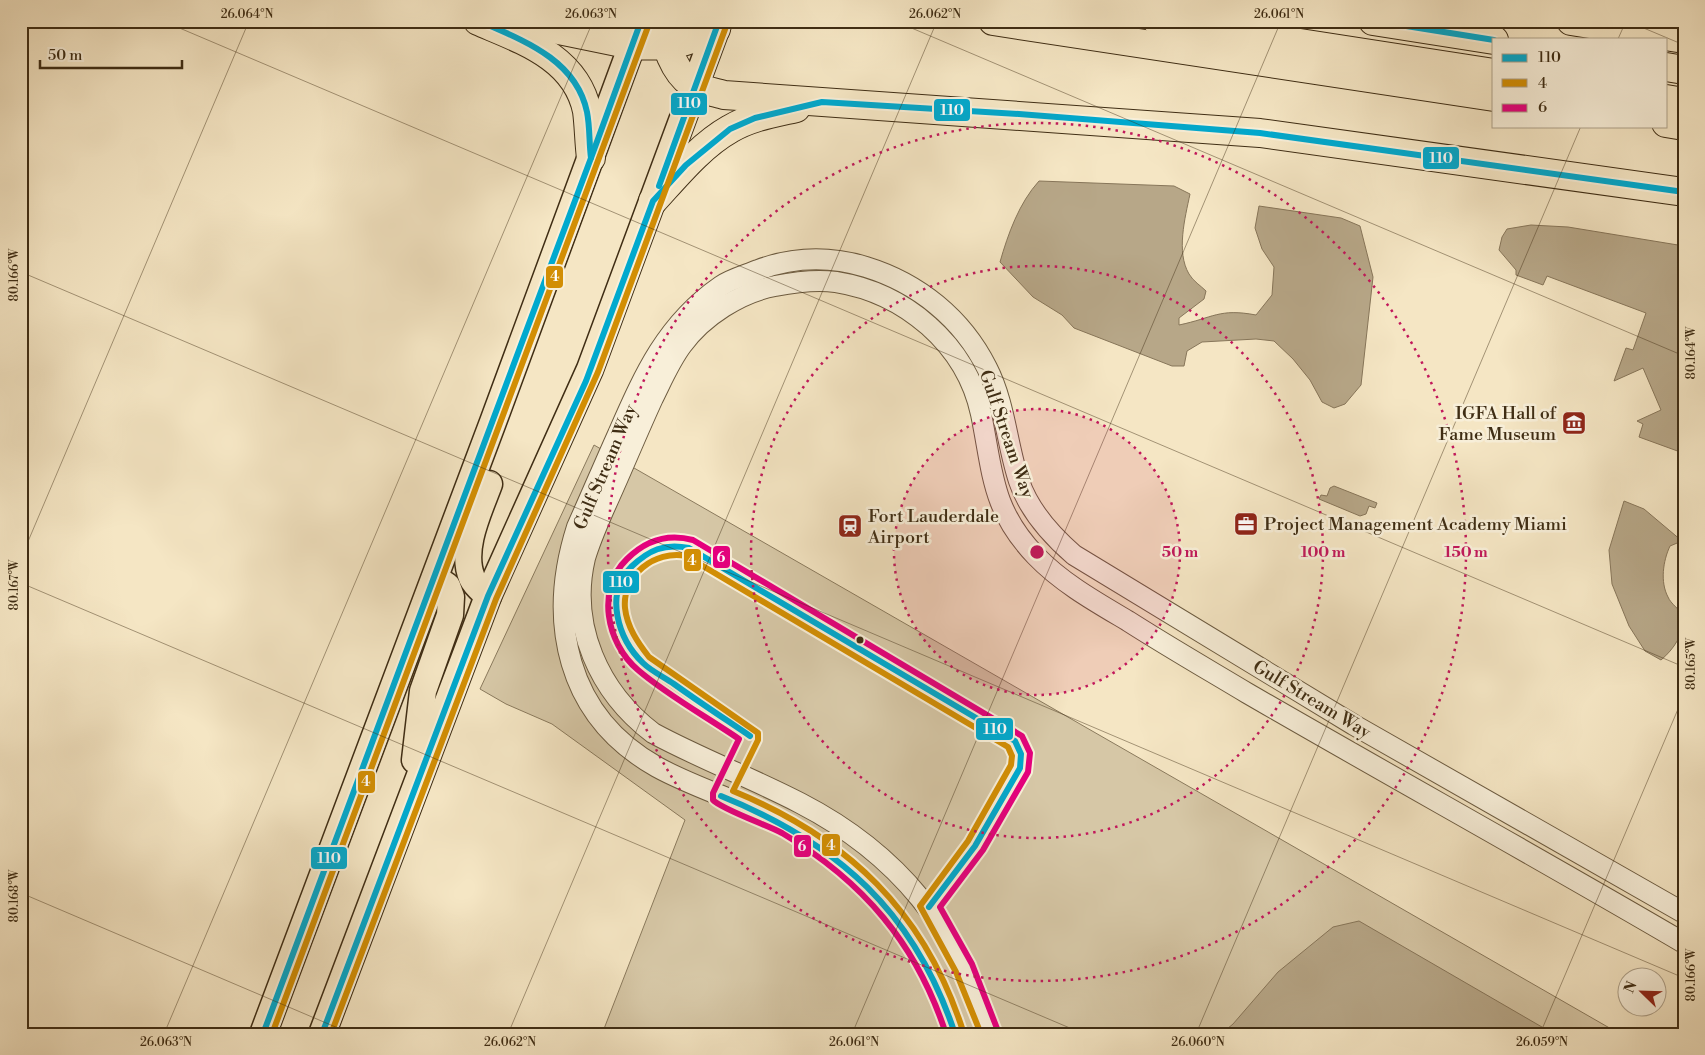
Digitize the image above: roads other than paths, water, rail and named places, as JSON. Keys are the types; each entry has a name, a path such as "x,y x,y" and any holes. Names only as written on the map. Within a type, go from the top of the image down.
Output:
{"highway":[{"path":"478,21 532,44 557,60 576,83 586,110 591,158"},
{"path":"515,21 637,33 663,33 690,41 718,25"},
{"path":"993,21 1492,97"},
{"path":"1157,21 1492,73"},
{"path":"1373,21 1492,40"},
{"path":"1571,21 1684,39"},
{"path":"663,33 681,73 696,87 724,94 1260,132 1684,192"},
{"path":"1668,67 1684,70"},
{"path":"1668,99 1684,102"},
{"path":"653,201 686,165 730,128 755,118 822,102"},
{"path":"1668,123 1684,126"}],"main road":[{"path":"322,1034 488,596 586,381 718,25"},
{"path":"263,1034 637,33"},
{"path":"488,596 473,579 468,560 473,528 498,458 493,422"},
{"path":"411,798 423,691 450,615 451,597 447,586 434,578"}],"street":[{"name":"Gulf Stream Way","path":"955,1034 939,988 922,956 903,928 865,884 813,843 781,823 684,781 637,754 606,724 594,708 574,669 567,650 563,630 563,591 569,552 581,519 651,361 662,344 691,310 722,285 766,267 812,259 854,263 909,284 939,306 966,336 987,369 1001,410 1020,482 1032,507 1051,534 1074,555 1354,724 1684,913"},
{"name":"Gulf Stream Way","path":"990,1034 980,1001 952,940 929,907 882,858 827,818 801,803 653,733 619,703 602,678 592,655 582,608 582,582 586,558 593,533 651,404 670,363 700,325 726,307 762,288 810,280 831,281 871,291 911,311 931,327 958,358 972,383 981,413 992,479 1002,508 1016,532 1053,572 1189,659 1684,943"}],"place":[{"name":"IGFA Hall of Fame Museum","path":"1574,423"},
{"name":"Project Management Academy Miami","path":"1246,524"},
{"name":"Fort Lauderdale Airport","path":"850,526"}]}
